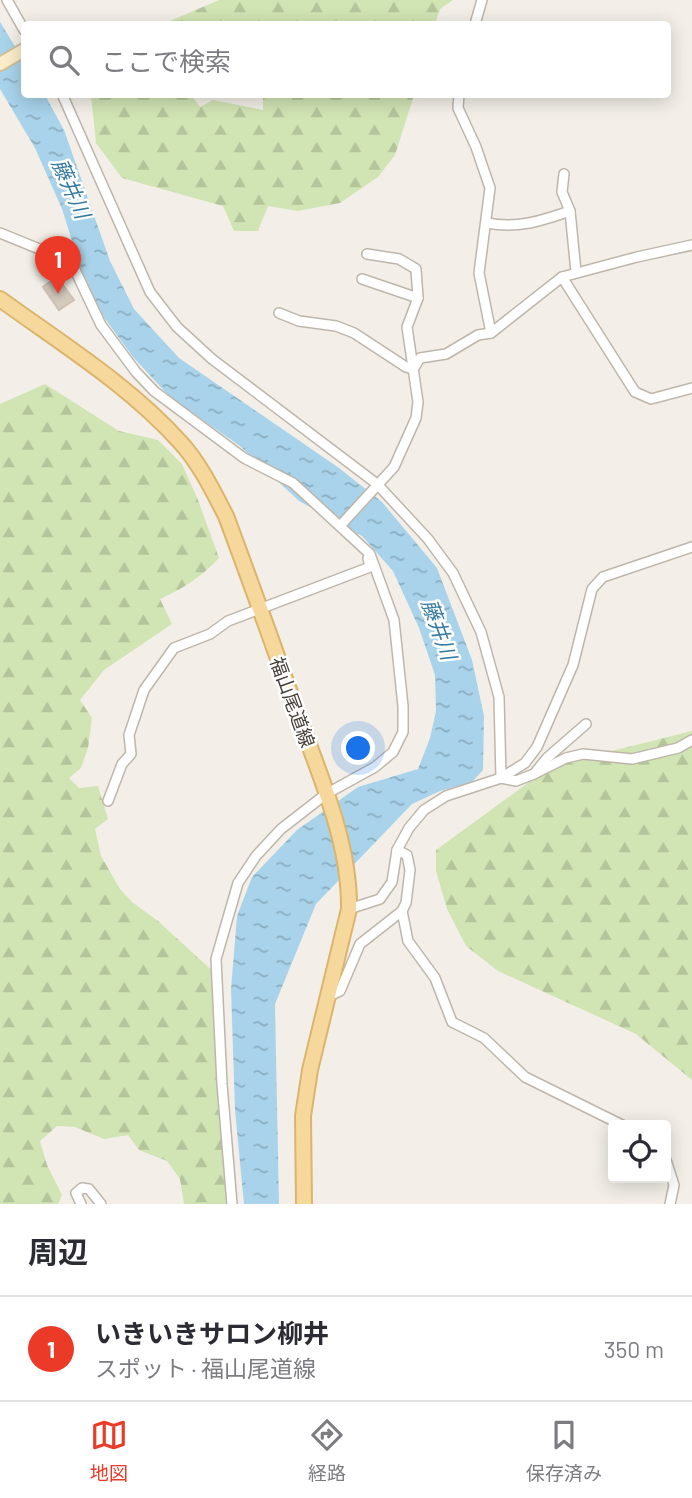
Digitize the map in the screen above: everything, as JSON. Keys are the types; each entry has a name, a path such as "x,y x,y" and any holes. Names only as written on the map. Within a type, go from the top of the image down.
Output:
{"main road":[{"name":"福山尾道線","path":"0,299 130,392 182,444 206,478 226,516 327,797 342,853 349,903 310,1070 303,1116 304,1204"}],"street":[{"path":"7,0 21,25"},
{"path":"476,21 482,0"},
{"path":"0,64 21,52"},
{"path":"64,98 150,292 177,327 212,359 377,484 428,539 453,573 481,632 499,697 501,778"},
{"path":"459,98 458,108 476,147 490,188 479,273 491,333"},
{"path":"564,174 562,192 570,211 576,272"},
{"path":"487,223 507,227 570,211"},
{"path":"0,233 49,253 75,270 101,325 136,372 154,391 244,458 293,483 370,554 394,620 403,732 393,752 375,767 281,828 256,856 238,883 216,959 222,1084 232,1204"},
{"path":"413,369 420,358 446,354 478,335 491,333 562,277 692,245"},
{"path":"340,526 394,467 416,418 418,402 407,327 418,298 416,269 399,259 377,258 367,254"},
{"path":"562,277 635,392 651,399 692,388"},
{"path":"362,279 418,298"},
{"path":"279,313 299,321 336,326 354,333 413,369"},
{"path":"130,392 154,391"},
{"path":"349,903 380,899 392,882 397,850 409,828 424,810 446,796 501,778 524,763 537,747 573,665 592,589 603,577 692,547"},
{"path":"108,801 122,764 131,754 129,735 145,690 174,648 210,634 228,621 370,567 367,556 370,554"},
{"path":"534,774 547,758 586,724"},
{"path":"501,778 516,781 566,758 583,754 632,759 678,748 692,740"},
{"path":"329,996 340,991 360,944 402,911 406,903 410,870 407,855 397,850"},
{"path":"402,911 408,941 435,978 452,1022 484,1038 525,1077 612,1120"},
{"path":"670,1204 674,1185 671,1176"},
{"path":"81,1204 76,1193 82,1188 89,1189 101,1204"}],"green space":[{"path":"219,0 453,0 440,9 436,21 170,21"},
{"path":"91,98 193,98 200,107 213,100 263,110 263,98 413,98 395,155 378,177 340,203 298,211 268,206 258,231 234,231 223,206 122,178 96,143"},
{"path":"45,384 119,431 158,440 182,464 219,558 192,582 160,599 172,624 104,670 80,700 92,718 88,748 81,768 69,778 79,788 98,786 108,819 95,829 101,856 120,889 218,976 231,1204 184,1204 180,1179 167,1161 139,1150 128,1135 104,1139 75,1127 57,1126 40,1141 47,1165 62,1195 58,1204 0,1204 0,404"},
{"path":"692,731 692,1080 636,1034 498,971 466,946 447,909 436,871 436,850 551,766"}],"water":[{"name":"藤井川","path":"0,22 21,56 21,98 47,98 64,130 110,261 134,309 179,358 339,468 382,502 437,568 472,660 484,716 483,770 472,782 440,791 412,804 316,904 275,1004 279,1204 244,1204 235,1110 231,989 237,916 252,877 297,830 358,787 418,769 430,738 436,711 435,675 419,628 393,571 362,536 299,501 240,446 170,397 133,357 103,316 83,276 62,209 35,148 0,89"}],"building":[{"path":"57,277 74,300 59,310 43,287"}],"place":[{"name":"いきいきサロン柳井","path":"58,294"}]}
